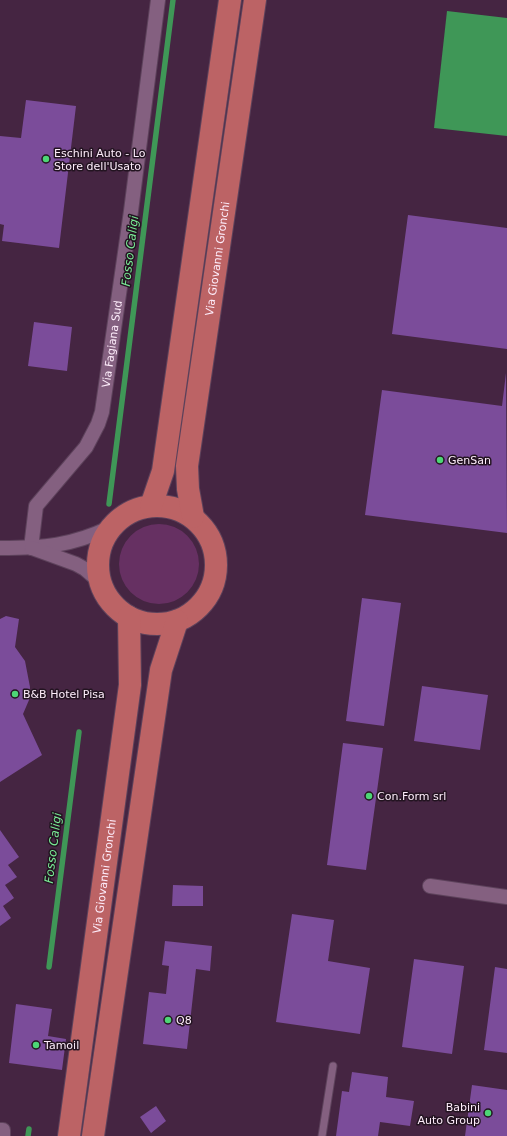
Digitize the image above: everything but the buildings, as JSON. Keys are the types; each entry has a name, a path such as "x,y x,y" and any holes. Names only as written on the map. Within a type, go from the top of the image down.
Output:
{"main road":[{"path":"151,506 163,471 230,0"},
{"name":"Via Giovanni Gronchi","path":"193,517 188,489 188,466 255,0"},
{"path":"151,506 172,507 193,517 206,530 213,544 217,562 215,578 211,590 198,609 177,621 155,624 139,621 129,617 111,602 100,582 98,561 100,549 104,538 111,527 129,513 151,506"},
{"name":"Via Giovanni Gronchi","path":"69,1136 130,685 129,617"},
{"path":"94,1136 161,670 177,621"}],"street":[{"name":"Via Fagiana Sud","path":"31,548 36,506 86,447 98,424 102,412 130,219 158,0"},
{"path":"0,548 31,548 69,544 111,527"},
{"path":"31,548 76,564 85,569 100,582"},
{"path":"430,886 507,896"}],"lane":[{"path":"322,1136 333,1066"}],"shaded area":[{"path":"447,11 507,18 507,136 434,128"},
{"path":"159,524 174,527 187,536 196,549 199,564 196,579 187,592 174,601 159,604 144,601 131,592 122,579 119,564 122,549 131,536 144,527"}],"waterway":[{"name":"Fosso Caligi","path":"109,504 173,0"},
{"name":"Fosso Caligi","path":"49,967 79,732"},
{"name":"Fosso Caligi","path":"28,1136 29,1129"}],"place":[{"name":"Eschini Auto - Lo Store dell'Usato","path":"46,159"},
{"name":"GenSan","path":"440,460"},
{"name":"B&B Hotel Pisa","path":"15,694"},
{"name":"Con.Form srl","path":"369,796"},
{"name":"Q8","path":"168,1020"},
{"name":"Tamoil","path":"36,1045"},
{"name":"Babini Auto Group","path":"488,1113"}]}
